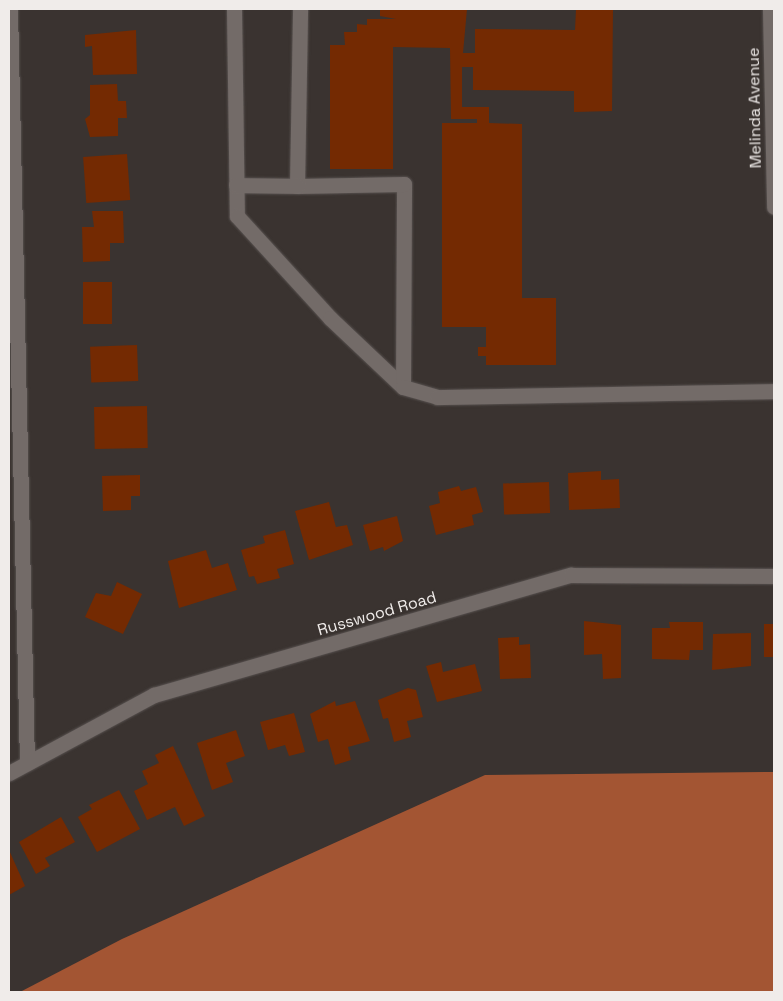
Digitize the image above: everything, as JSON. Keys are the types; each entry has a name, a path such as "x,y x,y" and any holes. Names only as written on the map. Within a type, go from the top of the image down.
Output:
{"street":[{"path":"10,9 10,96 27,763"},
{"path":"234,9 237,216 330,318 403,387 437,397 774,391"},
{"path":"297,186 300,9"},
{"name":"Melinda Avenue","path":"770,9 774,207"},
{"path":"236,185 404,184 403,387"},
{"name":"Russwood Road","path":"9,773 154,695 571,575 774,576"}],"shaded area":[{"path":"774,772 774,992 20,992 122,939 485,775"}],"building":[{"path":"380,9 467,9 463,53 475,53 475,29 575,30 576,9 613,9 612,111 574,112 574,91 473,90 473,67 462,67 462,107 489,107 489,123 522,124 522,298 556,298 556,365 486,365 486,356 478,356 478,347 486,347 486,327 442,327 442,123 477,123 477,119 451,119 450,48 393,47 393,169 330,169 330,45 345,45 344,32 357,32 357,24 367,25 367,19 396,19 380,16"},
{"path":"136,30 137,74 93,75 92,46 85,47 85,35"},
{"path":"117,84 118,101 126,101 127,118 118,118 118,136 90,137 85,119 90,115 90,85"},
{"path":"127,154 130,200 86,203 83,157"},
{"path":"92,211 123,211 124,243 110,243 110,261 83,262 82,227 94,227"},
{"path":"83,282 112,282 112,324 83,324"},
{"path":"137,345 138,381 91,383 90,347"},
{"path":"147,406 148,448 95,449 94,407"},
{"path":"601,471 601,480 619,479 620,508 569,510 568,473"},
{"path":"140,475 140,496 131,496 131,510 103,511 102,476"},
{"path":"549,482 550,513 504,515 503,484"},
{"path":"459,486 461,491 476,487 483,512 472,515 474,525 436,535 429,506 440,503 438,492"},
{"path":"329,502 336,527 347,525 353,545 309,560 295,511"},
{"path":"397,516 403,541 384,551 383,547 370,551 363,525"},
{"path":"285,530 294,564 277,569 280,578 257,584 254,576 249,577 241,550 265,543 263,536"},
{"path":"206,550 212,568 228,563 237,590 179,608 168,561"},
{"path":"117,582 142,594 123,634 85,617 96,593 111,596"},
{"path":"584,621 621,625 621,678 603,679 602,654 584,655"},
{"path":"669,622 703,622 703,650 690,650 689,660 652,659 652,628 670,628"},
{"path":"764,624 774,624 774,657 764,657"},
{"path":"751,633 751,666 712,670 713,634"},
{"path":"519,637 519,645 530,644 531,678 500,679 498,638"},
{"path":"441,662 443,672 475,664 482,691 437,702 426,666"},
{"path":"408,688 416,690 423,717 407,721 411,737 394,742 388,718 383,719 378,700"},
{"path":"335,701 336,706 355,701 370,741 348,747 351,760 335,765 328,739 318,742 310,714"},
{"path":"294,713 305,752 289,756 285,745 268,750 260,722"},
{"path":"236,730 245,756 226,763 233,782 212,790 197,743"},
{"path":"173,746 205,816 184,826 175,807 147,820 134,791 148,784 142,771 159,763 155,755"},
{"path":"119,790 140,829 97,852 78,817 92,809 89,805"},
{"path":"61,817 75,842 45,858 50,866 36,874 19,842"},
{"path":"9,850 25,886 9,895"}]}
